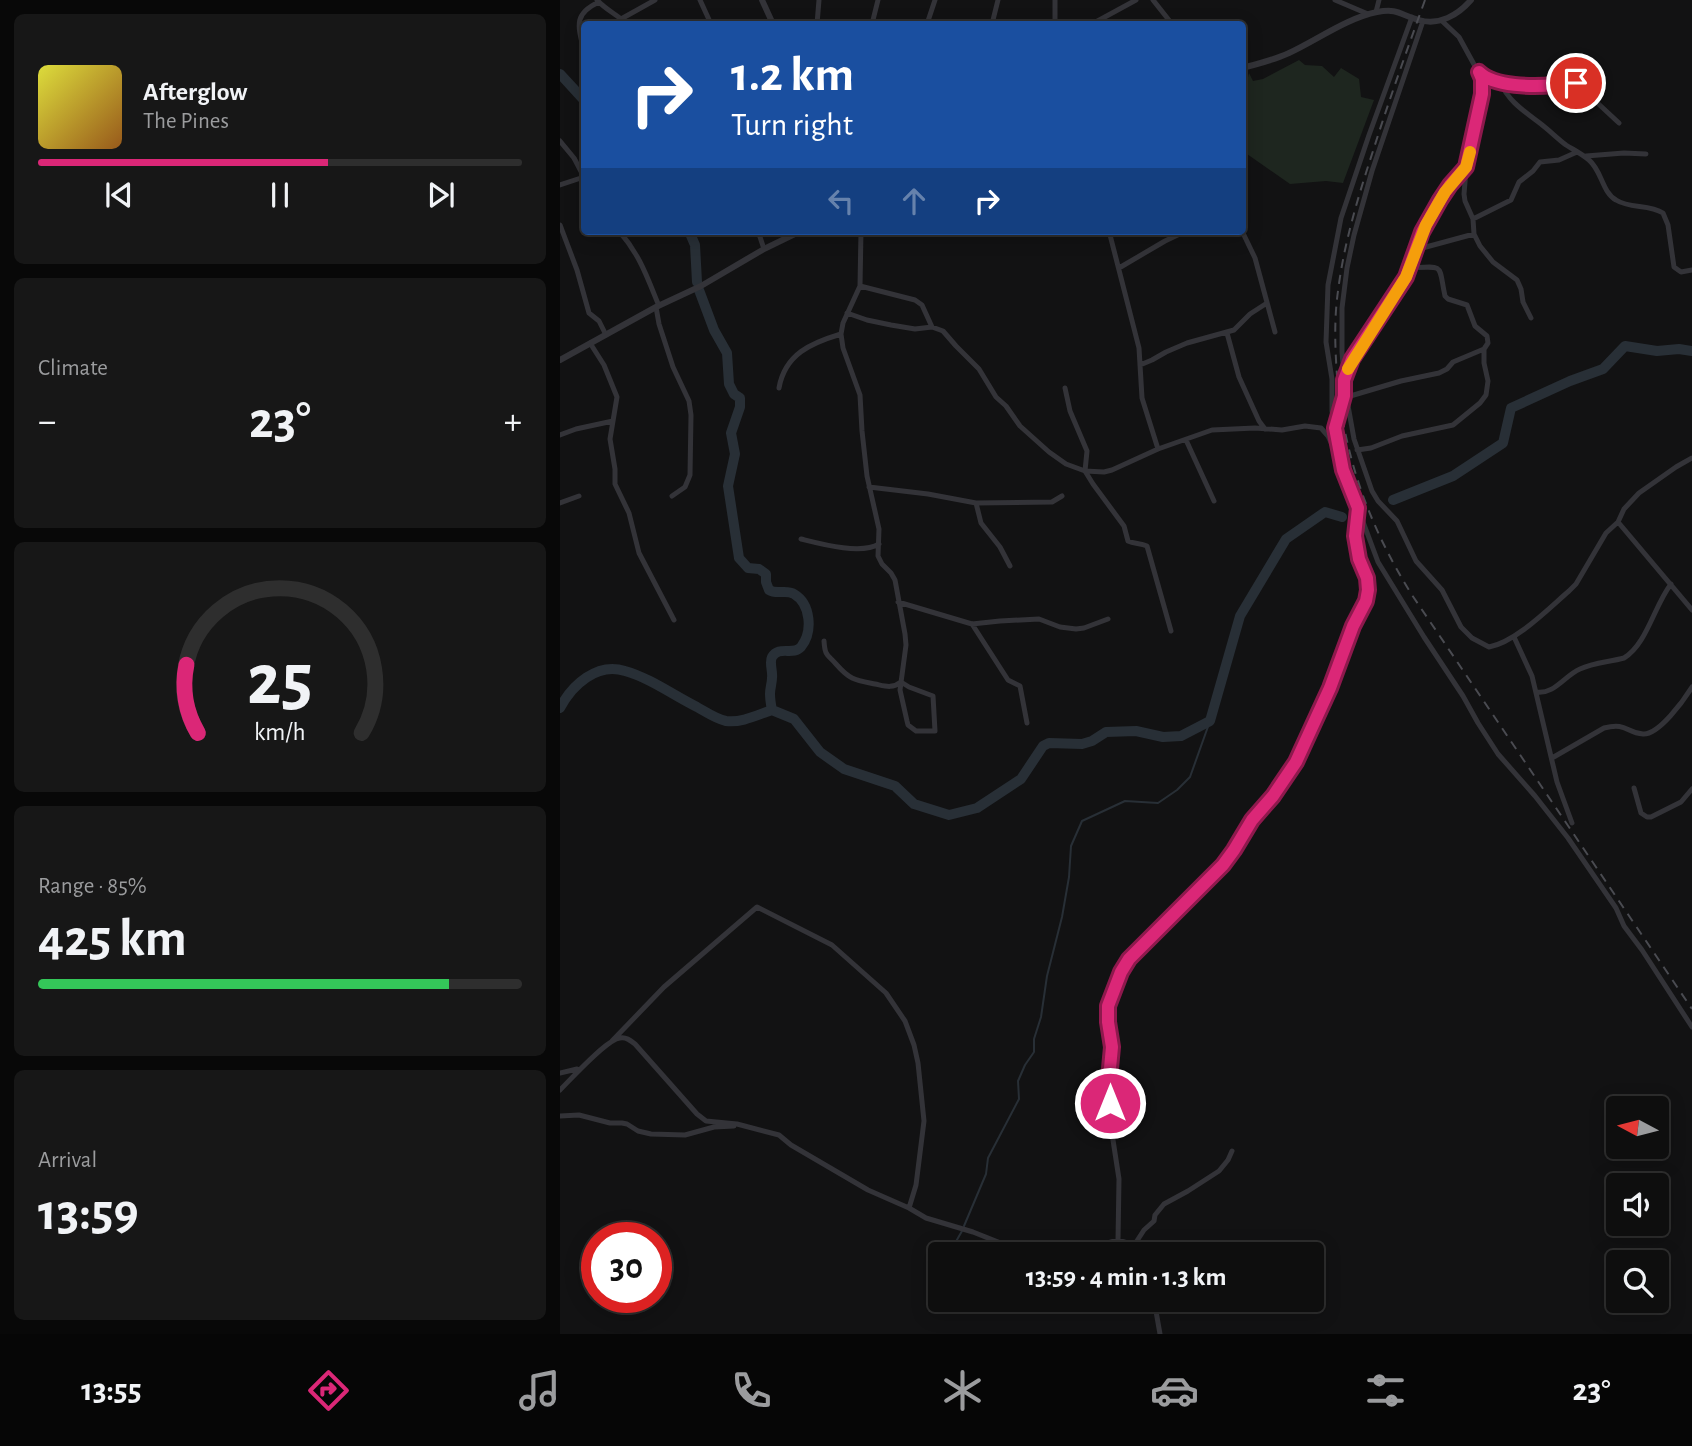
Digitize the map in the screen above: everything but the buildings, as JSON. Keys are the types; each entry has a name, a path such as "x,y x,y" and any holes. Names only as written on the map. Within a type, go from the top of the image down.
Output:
{"street":[{"path":"621,19 655,0"},
{"path":"700,0 710,21"},
{"path":"762,0 772,21"},
{"path":"817,21 819,0"},
{"path":"873,21 878,0"},
{"path":"928,21 935,0"},
{"path":"993,21 998,0"},
{"path":"1055,0 1055,21"},
{"path":"1098,21 1136,0"},
{"path":"1153,0 1170,21"},
{"path":"1335,0 1372,13"},
{"path":"1372,13 1379,0"},
{"path":"1246,67 1288,54 1372,13 1394,10 1423,21 1442,21 1471,0"},
{"path":"581,39 578,27 581,14 598,1 603,8 623,21"},
{"path":"1343,470 1332,411 1332,379 1326,342 1330,273 1341,218 1412,18"},
{"path":"1423,21 1365,192 1347,268 1342,308 1345,389 1357,450 1378,501 1397,521 1416,561 1442,590 1461,627 1472,638 1489,647 1514,637 1576,584 1606,533 1618,522 1639,493 1692,458"},
{"path":"1442,21 1459,37 1482,79 1482,94 1464,184 1465,201 1473,219 1474,234 1493,262 1517,280 1531,318"},
{"path":"1479,72 1487,79 1500,82 1542,86 1576,83 1619,123"},
{"path":"1500,82 1514,104 1595,166 1608,192 1616,200 1663,213 1668,225 1676,270 1692,270"},
{"path":"560,141 581,171"},
{"path":"1473,219 1511,200 1518,182 1540,162 1580,154 1646,154"},
{"path":"1344,380 1352,359 1406,277 1426,225 1445,192 1466,167"},
{"path":"560,185 581,178"},
{"path":"560,225 589,313 599,321 606,335"},
{"path":"1415,250 1474,234"},
{"path":"622,235 644,267 658,307 659,324 673,367 689,401 690,475 685,487 672,496"},
{"path":"759,235 764,249"},
{"path":"560,360 793,235"},
{"path":"861,235 860,286 847,313 841,334 842,348 860,395 864,452 879,529 880,560 895,580 906,645 901,682 908,724 916,731 935,731 933,696 901,682"},
{"path":"1110,235 1136,337 1142,398 1158,449"},
{"path":"1119,268 1177,235"},
{"path":"1244,235 1255,258 1275,332"},
{"path":"1347,397 1439,373 1453,362 1484,349 1488,343 1487,336 1475,326 1467,305 1446,298 1441,271 1432,267 1409,268"},
{"path":"860,286 915,300 922,305 932,327"},
{"path":"1140,365 1186,343 1239,327 1250,314 1267,303"},
{"path":"847,313 867,320 915,329 932,327 943,331 979,369 996,397 1024,431 1062,461 1085,471 1112,470 1158,449 1212,430 1282,430 1305,426 1325,430 1378,562 1419,629 1498,754 1568,838 1692,1027"},
{"path":"1227,332 1239,376 1265,429"},
{"path":"779,388 782,375 794,356 841,334"},
{"path":"590,343 604,365 617,402 610,439 615,484 629,513 639,553 674,620"},
{"path":"1357,450 1371,448 1402,436 1453,425 1486,395 1488,381 1484,349"},
{"path":"1065,388 1070,411 1087,452 1085,471 1124,526 1128,541 1147,546 1171,631"},
{"path":"1335,428 1345,389"},
{"path":"560,435 613,421"},
{"path":"1186,440 1214,501"},
{"path":"869,487 976,503 1052,502 1062,496"},
{"path":"560,503 579,496"},
{"path":"976,503 981,523 1000,547 1010,566"},
{"path":"1118,1240 1119,1179 1112,1143 1109,1079 1112,1047 1107,1018 1111,994 1129,959 1223,865 1252,820 1273,796 1296,762 1366,601 1367,578 1359,559 1355,536 1358,508"},
{"path":"1618,522 1692,610"},
{"path":"801,539 846,547 871,548 879,544"},
{"path":"1536,692 1551,690 1579,669 1630,655 1671,584"},
{"path":"898,602 972,624 1039,619 1060,627 1076,629 1108,620"},
{"path":"972,624 1008,680 1020,686 1027,723"},
{"path":"1514,637 1532,676 1557,782 1573,823"},
{"path":"824,641 825,654 854,680 889,687 901,682"},
{"path":"1552,758 1614,725 1641,734 1650,733 1677,708 1692,687"},
{"path":"1634,788 1642,813 1647,817 1681,802 1692,789"},
{"path":"560,1090 664,987 757,907 832,945 886,993 905,1021 918,1063 924,1121 916,1185 909,1208"},
{"path":"612,1041 621,1038 635,1044 702,1119 779,1135 868,1190 934,1222 952,1225 997,1242"},
{"path":"560,1073 582,1067"},
{"path":"560,1116 579,1115 610,1123 622,1123 651,1134 679,1135 714,1127 744,1126"},
{"path":"1136,1242 1154,1221 1164,1203 1219,1171 1232,1151"},
{"path":"1111,1242 1126,1242"},
{"path":"1156,1312 1160,1334"}],"shaded area":[{"path":"1299,60 1305,65 1322,66 1334,77 1341,68 1359,79 1361,97 1374,100 1343,183 1326,181 1290,184 1247,154 1246,85 1249,73 1253,81 1263,79"}],"waterway":[{"path":"560,74 581,97"},
{"path":"691,235 695,245 697,282"},
{"path":"699,290 714,330 727,353 729,384 734,394 740,398 740,407 731,433 735,454 728,486 739,558 748,568 759,569 766,574 769,590 794,594 807,611 809,626 801,647 794,651 775,653 772,657 772,710"},
{"path":"1393,500 1453,476 1503,443 1511,408 1603,369 1625,346 1657,351 1692,351"},
{"path":"560,708 571,691 586,678 595,673 615,669 643,678 722,720 744,720 772,710 794,719 820,752 844,769 895,786 914,804 949,815 977,808 1021,779 1043,746 1049,743 1082,744 1106,732 1136,731 1163,737 1181,736 1210,721 1240,616 1286,539 1325,512 1342,517"},
{"path":"964,1226 986,1174 988,1158 1019,1099 1018,1081 1034,1052 1034,1039 1041,1017 1047,976 1062,917 1071,846 1082,821 1125,801 1158,803 1177,790 1190,777 1210,721"},
{"path":"956,1242 962,1231"}],"railway":[{"path":"1425,0 1362,186 1341,273 1336,312 1336,365 1340,406 1352,463 1371,517 1412,595 1692,1009"}],"slow traffic":[{"path":"1348,369 1406,277 1426,225 1445,192 1463,172 1470,152"}],"route":[{"path":"1110,1103 1112,1047 1108,1006 1121,972 1129,959 1162,924 1223,865 1252,820 1290,772 1330,688 1353,626 1366,601 1367,578 1359,559 1355,536 1358,508 1343,470 1335,428 1344,396 1344,380 1352,359 1406,277 1422,232 1440,200 1466,167 1482,94 1479,72 1487,79 1500,82 1542,86 1576,83"}]}
